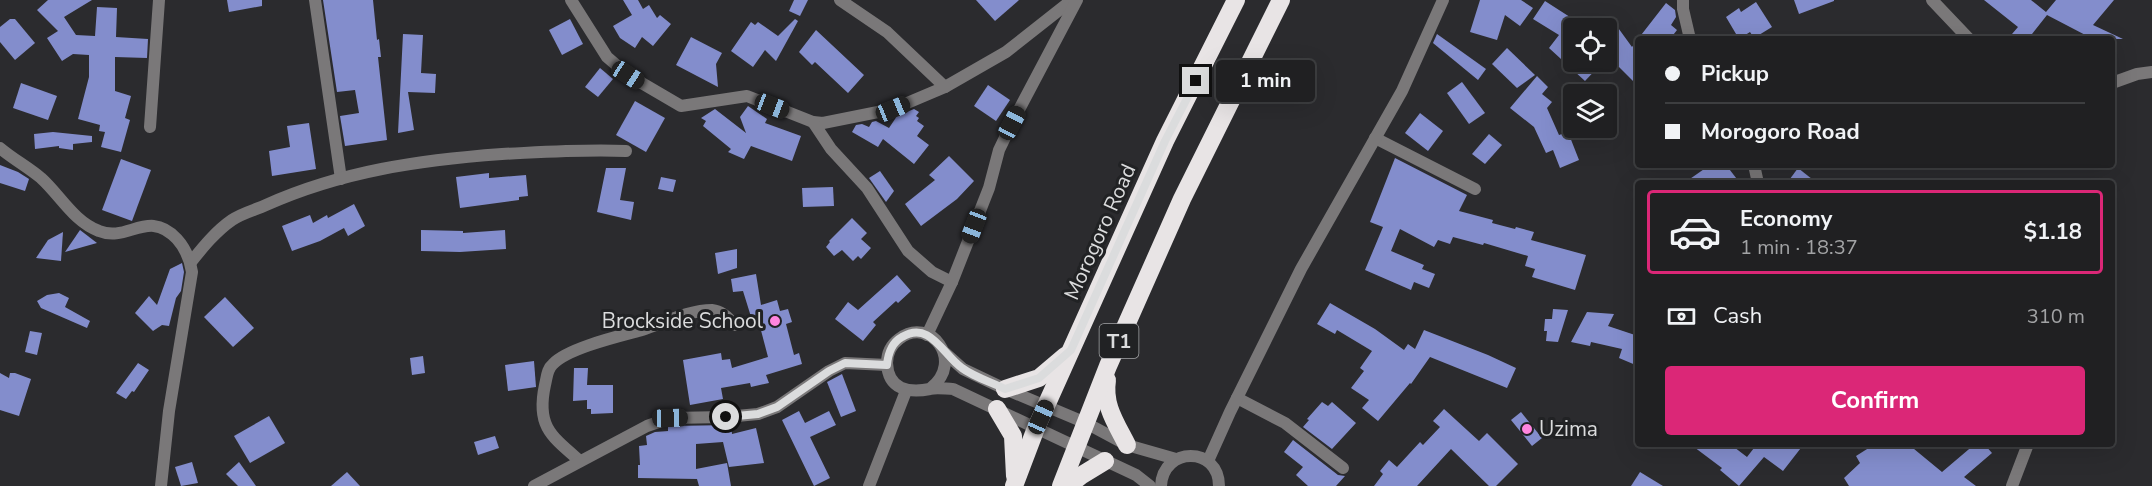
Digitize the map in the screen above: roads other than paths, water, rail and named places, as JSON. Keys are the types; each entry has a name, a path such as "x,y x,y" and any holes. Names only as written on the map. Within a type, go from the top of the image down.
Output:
{"highway":[{"name":"Morogoro Road","path":"1014,485 1036,428 1165,141 1236,0"},
{"name":"T1","path":"1061,486 1108,366 1182,199 1281,0"},
{"path":"1005,389 1039,378 1071,350"},
{"path":"1108,366 1105,394 1111,413 1127,445"},
{"path":"997,409 1013,436 1014,485"},
{"path":"1068,486 1105,461"}],"street":[{"path":"150,127 159,0"},
{"path":"315,0 340,179"},
{"path":"571,0 608,57 628,75 681,106 747,96 813,122 831,122 893,109 945,87 1006,52 1072,0"},
{"path":"840,0 887,32 945,87"},
{"path":"927,335 952,282 988,188 999,150 1077,0"},
{"path":"1208,461 1301,269 1402,91 1443,0"},
{"path":"1683,0 1689,36"},
{"path":"1932,0 1967,36"},
{"path":"2115,82 2152,72"},
{"path":"813,122 831,149 867,188 908,251 932,272 952,282"},
{"path":"1375,138 1475,189"},
{"path":"0,148 39,177 79,219 100,232 112,233 151,225 159,226 168,231 186,250 192,272 169,411 161,486"},
{"path":"191,262 208,241 232,220 280,199 385,167 419,161 582,149 626,151"},
{"path":"580,461 554,439 543,417 542,398 548,370 554,363 596,343 693,314 714,310 729,317 734,325"},
{"path":"944,352 945,368 942,376 931,388 923,392 906,390 893,381 887,365 890,349 902,337 910,334 927,335 963,369 1086,423 1127,445 1176,459 1192,456 1208,461 1218,474 1219,486"},
{"path":"534,486 647,426 670,418 758,414 777,407 829,371 845,363 887,365"},
{"path":"931,388 953,389 1136,475 1150,486"},
{"path":"869,486 906,390"},
{"path":"1237,398 1285,423 1343,468"},
{"path":"2012,486 2027,447"},
{"path":"1161,486 1164,471 1176,459"}],"place":[{"name":"Brockside School","path":"775,321"},
{"name":"Uzima","path":"1527,429"}]}
